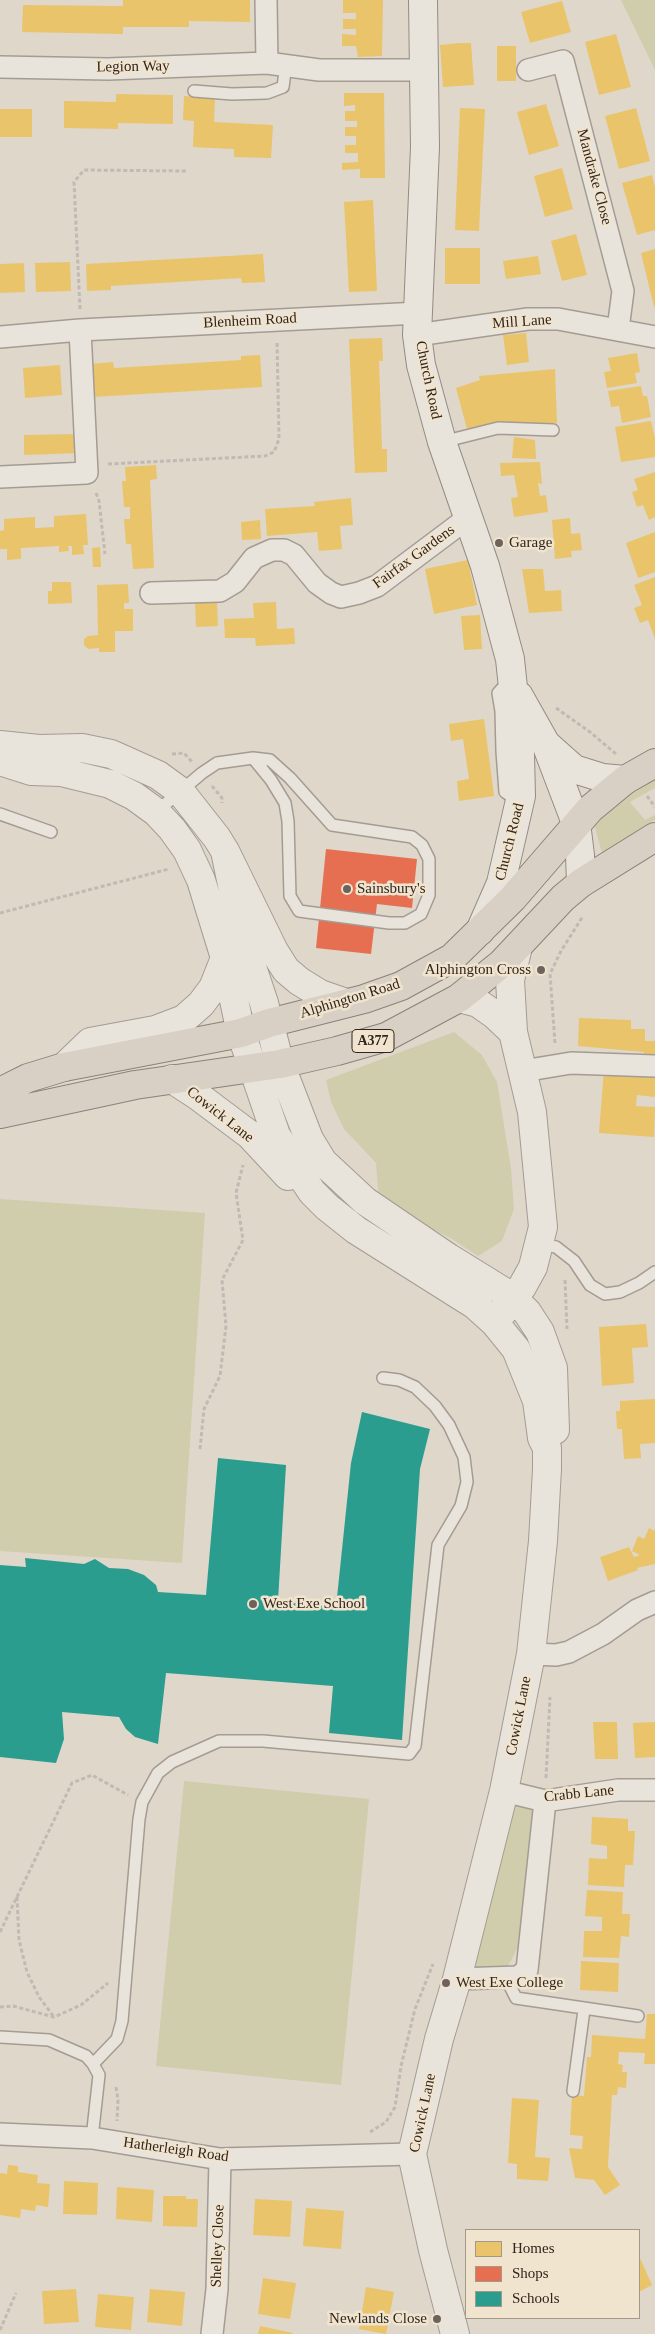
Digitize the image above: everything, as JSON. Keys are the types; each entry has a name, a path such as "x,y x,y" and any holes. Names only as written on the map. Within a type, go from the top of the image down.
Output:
{"highway":[{"name":"Alphington Road","path":"0,1092 28,1078 64,1067 241,1033 268,1023 346,1003 401,986 452,958 513,898 576,823 635,787 655,762"},
{"name":"A377","path":"0,1114 135,1085 280,1064 386,1037 458,998 518,947 563,898 581,883 655,837"}],"street":[{"path":"266,0 277,64"},
{"name":"Church Road","path":"423,0 425,70 418,324 421,364 442,442 485,566 513,683 520,754 520,802 501,883 479,933"},
{"name":"Mandrake Close","path":"528,70 563,61 623,291 618,329"},
{"name":"Legion Way","path":"0,67 108,69 277,64 319,70 425,70"},
{"name":"Mill Lane","path":"418,324 558,319 655,337"},
{"name":"Blenheim Road","path":"0,337 80,330 277,320 418,324"},
{"path":"0,477 87,469 80,330"},
{"name":"Fairfax Gardens","path":"151,593 220,591 235,582 254,558 272,550 284,550 294,555 318,583 331,593 341,597 359,593 377,586 469,517"},
{"name":"Church Road","path":"513,683 546,744 576,823 581,883"},
{"path":"546,744 574,769 635,787"},
{"path":"0,745 40,749 82,748 111,754 158,775 180,792 225,851 274,952 286,970 320,994 346,1003"},
{"path":"0,761 31,771 61,772 110,784 134,796 156,812 172,829 187,850 201,880 225,958 241,1033 276,1135 312,1192 327,1208 356,1230 475,1305 494,1322 516,1349 537,1401 542,1438 547,1448 555,1442 553,1368 540,1332 527,1312 513,1299 373,1206 341,1180 324,1162 309,1139 280,1064 264,1003 244,943 225,851"},
{"path":"494,1322 513,1299 533,1267 552,1249 543,1227 536,1135 513,1032 510,980 518,947"},
{"path":"64,1067 90,1042 155,1030 184,1019 201,1004 213,988 225,958"},
{"path":"458,998 478,1003 495,1015 513,1032"},
{"path":"523,1071 571,1063 655,1066"},
{"name":"Cowick Lane","path":"172,1079 250,1135 290,1178 312,1192"},
{"name":"Cowick Lane","path":"455,2334 433,2250 412,2154 439,2040 457,1980 504,1791 542,1654 543,1541 547,1448"},
{"path":"542,1654 570,1652 579,1648 637,1610 655,1602"},
{"name":"Crabb Lane","path":"504,1791 545,1801 618,1790 655,1790"},
{"path":"457,1980 518,1977 526,1970 545,1801"},
{"name":"Hatherleigh Road","path":"0,2134 92,2138 220,2159 412,2154"},
{"name":"Shelley Close","path":"212,2334 217,2289 220,2159"}],"lane":[{"path":"194,91 232,94 267,93 283,87 277,64"},
{"path":"442,442 498,428 553,430"},
{"path":"156,812 202,773 217,763 253,758 270,760 290,778 332,825 412,837 422,845 429,859 429,895 421,914 405,923 389,923 299,911 290,896 288,820 285,803 271,780 253,758"},
{"path":"0,814 51,832"},
{"path":"552,1249 574,1261 590,1285 605,1294 620,1292 639,1283 655,1272"},
{"path":"93,2064 117,2039 122,2021 142,1802 158,1773 179,1758 219,1741 263,1741 409,1754 415,1746 438,1545 461,1506 467,1482 464,1457 449,1425 435,1406 416,1387 399,1380 383,1378"},
{"path":"506,1978 516,1998 584,2010 638,2016"},
{"path":"574,2091 584,2010"},
{"path":"0,2037 49,2040 86,2056 99,2075 92,2138"}],"path":[{"path":"80,330 74,182 84,170 187,171"},
{"path":"105,554 99,501 87,469 266,456 274,452 279,439 277,320"},
{"path":"635,787 655,807"},
{"path":"0,913 177,867"},
{"path":"558,1066 550,974 561,951 585,913"},
{"path":"200,1449 204,1409 220,1376 226,1326 222,1280 242,1240 236,1193 245,1158"},
{"path":"552,1249 567,1330"},
{"path":"542,1654 545,1801"},
{"path":"0,1932 72,1783 92,1776 142,1802"},
{"path":"17,1896 19,1940 27,1972 39,1997 54,2017"},
{"path":"362,2136 386,2122 392,2114 415,2008 436,1958"},
{"path":"0,2007 13,2006 54,2017 81,2005 127,1966"},
{"path":"0,2330 16,2292"}],"shaded area":[{"path":"621,0 655,0 655,70"},
{"path":"655,778 655,788 630,802 645,820 655,815 655,820 602,853 593,820"},
{"path":"454,1032 482,1055 497,1082 511,1168 514,1209 502,1241 478,1256 452,1239 379,1202 376,1163 344,1129 331,1102 326,1080"},
{"path":"0,1199 205,1213 182,1563 0,1551"},
{"path":"184,1781 369,1799 341,2085 156,2066"},
{"path":"523,1802 533,1807 519,1945 508,1966 494,1974 479,1974 474,1967 511,1811 516,1805"}],"building: Homes":[{"path":"123,0 250,0 250,22 189,21 189,27 123,27 123,34 22,32 23,5 123,6"},
{"path":"343,0 383,0 382,56 358,57 356,46 342,46 342,34 356,35 356,29 343,29 343,19 356,19 356,13 343,13"},
{"path":"562,1 571,32 530,43 521,12"},
{"path":"616,34 631,87 599,95 585,42"},
{"path":"471,43 474,85 443,87 440,45"},
{"path":"497,46 516,46 516,81 497,81"},
{"path":"344,93 384,93 385,178 360,178 360,169 342,170 342,163 358,162 358,153 345,153 345,145 356,145 356,136 345,136 345,127 357,127 357,121 345,121 345,111 355,111 355,105 344,106"},
{"path":"116,94 173,95 173,124 118,123 118,129 64,128 64,101 116,102"},
{"path":"184,96 215,98 214,122 273,125 271,158 234,157 234,149 193,147 194,121 183,120"},
{"path":"546,104 559,146 529,155 517,112"},
{"path":"460,108 485,109 479,231 455,230"},
{"path":"636,108 650,161 619,169 605,116"},
{"path":"0,109 32,109 32,137 0,137"},
{"path":"562,168 573,209 545,217 534,176"},
{"path":"652,175 655,187 655,230 637,235 622,183"},
{"path":"373,200 377,291 349,292 344,202"},
{"path":"576,234 587,275 562,281 551,241"},
{"path":"445,248 480,248 480,284 445,284"},
{"path":"655,249 655,307 654,307 641,253"},
{"path":"263,254 265,282 242,283 241,278 111,286 111,290 87,291 86,264"},
{"path":"538,256 541,274 506,279 503,261"},
{"path":"70,262 71,291 36,292 35,263"},
{"path":"24,263 25,292 0,293 0,264"},
{"path":"526,333 529,362 507,365 503,335"},
{"path":"382,338 383,361 379,361 382,449 387,449 387,472 355,473 349,339"},
{"path":"637,353 640,372 635,373 637,383 607,388 604,372 611,371 608,358"},
{"path":"260,355 262,387 92,397 91,364 113,362 114,368 241,360 241,356"},
{"path":"60,365 62,395 25,398 23,368"},
{"path":"555,369 557,423 492,423 467,429 456,388 480,380 479,376"},
{"path":"641,386 643,396 647,396 651,417 622,423 619,406 611,407 608,391"},
{"path":"651,421 655,438 655,457 621,462 615,427"},
{"path":"78,434 79,453 24,455 24,435"},
{"path":"514,437 535,440 536,459 512,458"},
{"path":"540,462 542,484 538,483 540,496 546,495 548,512 514,517 511,498 518,497 514,475 501,476 500,463"},
{"path":"156,465 157,479 150,480 154,568 133,569 131,544 126,544 124,519 130,519 130,507 124,507 122,481 126,481 125,467"},
{"path":"655,472 655,517 649,520 643,505 637,507 632,492 638,490 634,479"},
{"path":"351,498 353,525 340,526 342,549 319,551 317,532 267,536 265,509 315,506 314,502"},
{"path":"86,514 88,545 83,545 84,554 72,555 72,546 68,546 69,551 59,552 59,546 21,548 21,559 7,560 7,549 0,549 0,531 4,530 4,519 35,517 35,528 54,527 54,516"},
{"path":"570,518 571,534 580,533 582,550 571,551 572,557 555,559 552,520"},
{"path":"260,520 261,539 242,540 241,522"},
{"path":"655,532 655,572 638,578 626,543"},
{"path":"100,547 101,567 93,567 92,548"},
{"path":"468,560 477,605 434,614 425,569"},
{"path":"522,569 543,569 545,591 561,590 562,611 529,613"},
{"path":"655,577 655,639 648,620 640,623 634,608 642,605 634,585"},
{"path":"52,582 71,582 72,603 48,604 48,591 52,591"},
{"path":"128,584 129,603 124,603 124,609 133,609 133,631 115,631 115,652 99,652 99,648 88,649 84,645 84,639 88,636 98,635 97,585"},
{"path":"195,601 217,601 218,626 196,627"},
{"path":"276,602 277,629 294,628 295,644 256,646 255,638 225,638 224,619 254,618 253,603"},
{"path":"480,615 482,649 464,650 461,616"},
{"path":"484,719 494,796 459,801 457,781 469,779 463,739 451,741 449,724"},
{"path":"579,1018 631,1020 631,1029 645,1029 645,1041 655,1041 655,1059 644,1058 644,1052 578,1046"},
{"path":"604,1069 655,1073 655,1097 637,1095 636,1106 655,1107 654,1137 599,1133"},
{"path":"646,1324 648,1347 632,1348 634,1383 602,1386 599,1327"},
{"path":"655,1399 655,1443 640,1444 641,1458 624,1459 622,1429 617,1429 616,1411 620,1411 620,1401"},
{"path":"649,1528 655,1531 655,1564 637,1568 638,1570 608,1581 600,1557 629,1547 634,1557 640,1555 632,1551 638,1536 644,1539"},
{"path":"593,1722 617,1722 618,1759 595,1759"},
{"path":"655,1722 655,1757 635,1758 633,1723"},
{"path":"592,1817 628,1819 628,1831 635,1831 633,1865 625,1865 624,1887 588,1885 589,1858 607,1859 607,1846 591,1844"},
{"path":"587,1890 623,1892 622,1914 630,1914 629,1937 621,1936 619,1958 583,1957 584,1931 602,1931 602,1917 585,1916"},
{"path":"581,1961 619,1963 618,1992 580,1990"},
{"path":"647,2014 655,2014 655,2064 644,2064 645,2053 619,2052 618,2064 623,2065 622,2072 627,2072 626,2088 618,2087 617,2095 612,2095 608,2167 620,2185 605,2195 594,2180 575,2178 569,2148 582,2149 583,2136 570,2135 572,2095 584,2096 587,2057 591,2057 592,2035 645,2039"},
{"path":"512,2098 539,2100 535,2157 550,2158 548,2181 517,2179 517,2164 508,2163"},
{"path":"8,2165 18,2166 18,2172 38,2175 37,2183 50,2184 48,2207 36,2205 35,2211 21,2209 20,2218 0,2215 0,2173 7,2174"},
{"path":"64,2181 98,2183 97,2215 63,2214"},
{"path":"117,2187 154,2190 152,2222 116,2219"},
{"path":"163,2196 186,2196 186,2199 198,2199 197,2227 163,2226"},
{"path":"255,2199 292,2201 290,2237 253,2235"},
{"path":"306,2208 344,2211 341,2249 303,2246"},
{"path":"640,2258 652,2285 640,2291"},
{"path":"263,2278 296,2283 290,2319 258,2314"},
{"path":"366,2287 394,2292 386,2334 359,2329"},
{"path":"76,2289 79,2322 44,2324 42,2291"},
{"path":"150,2289 185,2292 182,2326 147,2322"},
{"path":"98,2294 134,2297 131,2330 95,2327"},
{"path":"260,2326 293,2333 293,2334 258,2334"}],"building: Shops":[{"path":"326,849 417,859 412,908 377,904 371,954 316,948"}],"building: Schools":[{"path":"362,1412 430,1429 420,1469 402,1740 329,1733 333,1686 166,1673 158,1744 135,1737 126,1729 119,1717 62,1712 64,1739 56,1763 0,1757 0,1565 26,1567 25,1558 84,1564 95,1559 109,1568 128,1569 144,1575 156,1585 158,1592 206,1595 218,1458 286,1465 278,1601 336,1607 351,1463"}],"place":[{"name":"Garage","path":"499,543"},
{"name":"Sainsbury's","path":"347,889"},
{"name":"Alphington Cross","path":"541,970"},
{"name":"West Exe School","path":"253,1604"},
{"name":"West Exe College","path":"446,1983"},
{"name":"Newlands Close","path":"437,2319"}]}
